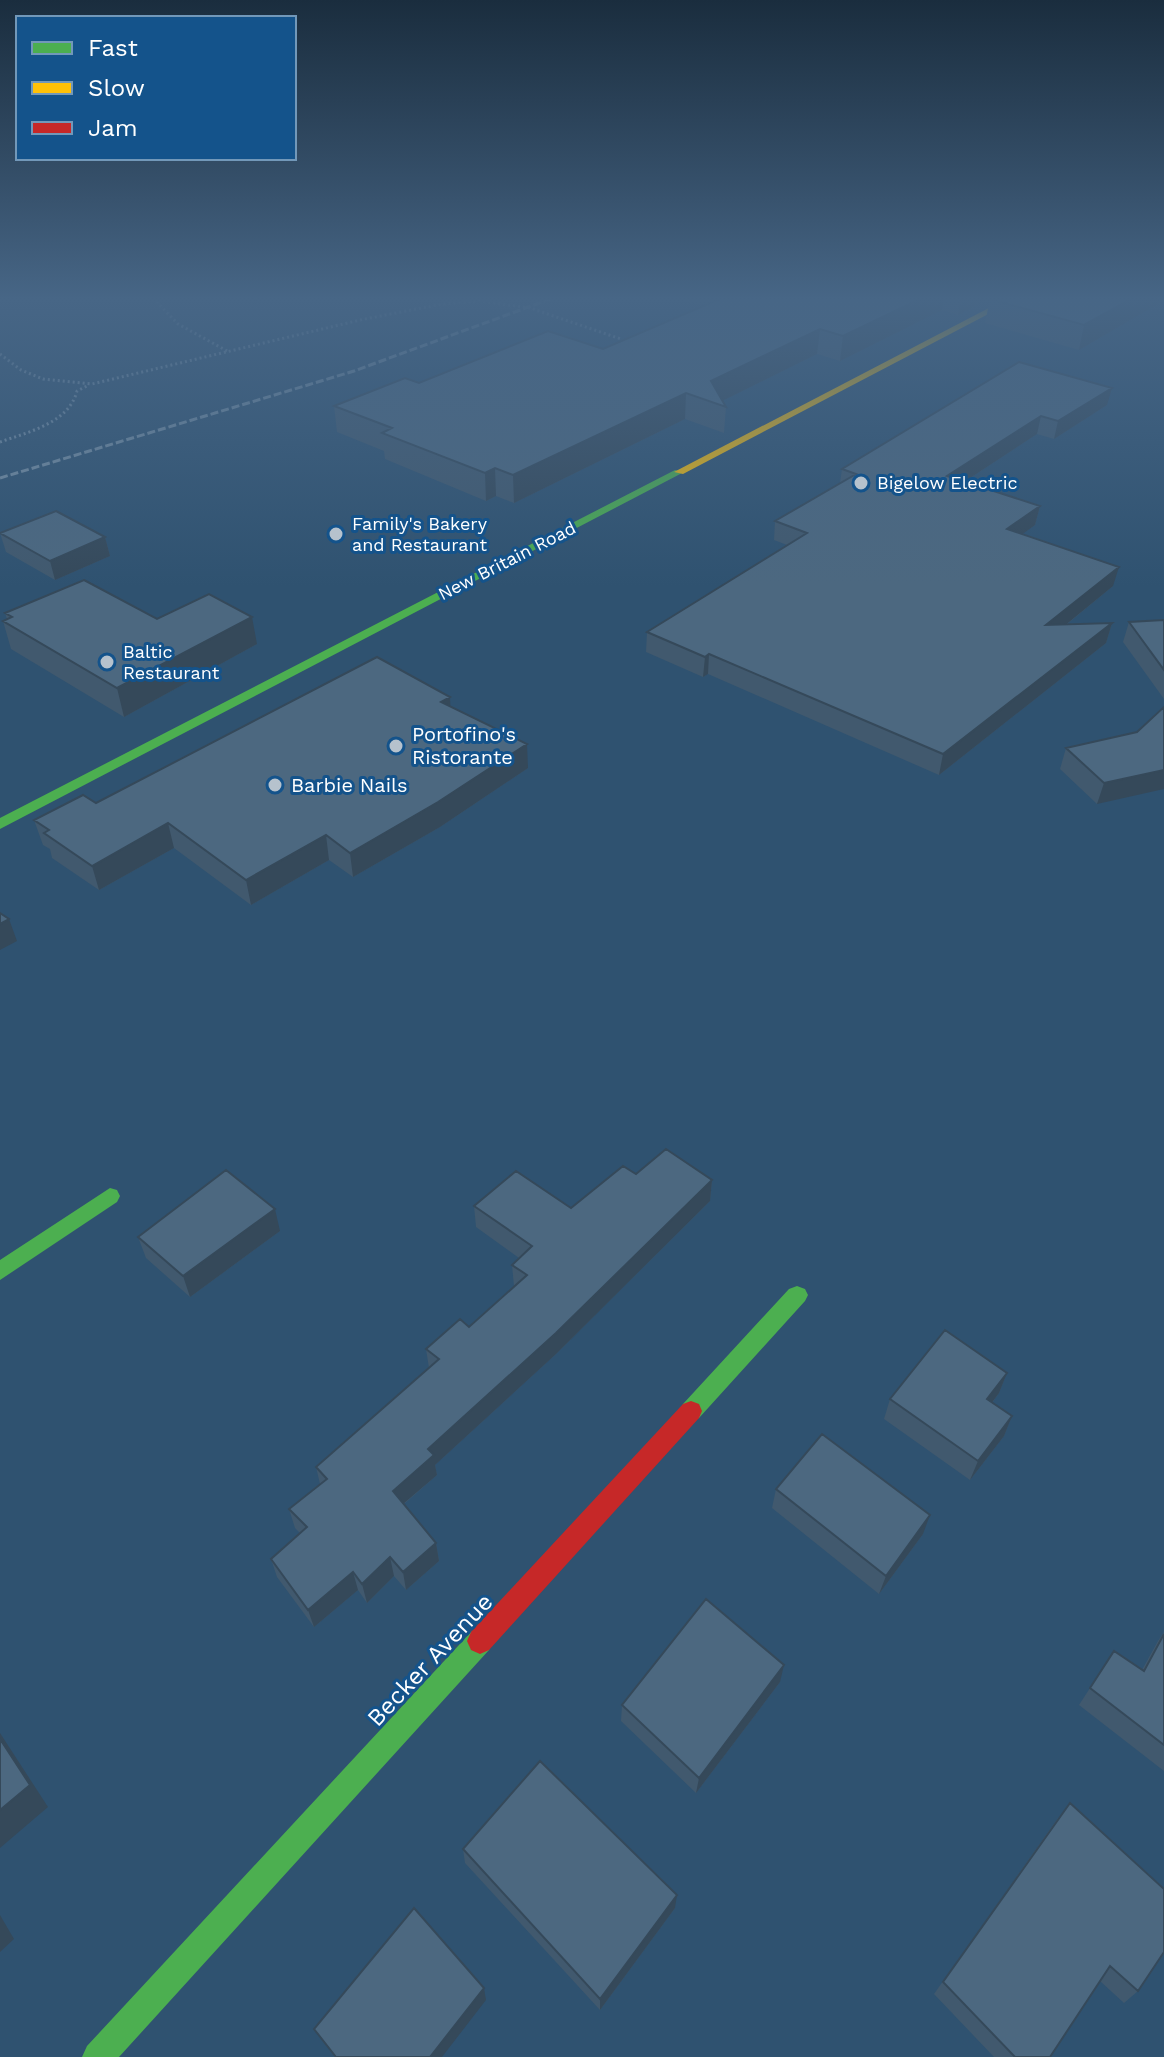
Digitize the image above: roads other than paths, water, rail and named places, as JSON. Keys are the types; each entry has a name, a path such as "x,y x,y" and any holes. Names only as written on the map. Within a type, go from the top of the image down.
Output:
{"main road":[{"name":"New Britain Road","path":"0,824 830,394"},
{"path":"0,1271 110,1196"},
{"name":"Becker Avenue","path":"98,2057 797,1295"}],"railway":[{"path":"0,478 278,394"}],"place":[{"name":"Bigelow Electric","path":"861,483"},
{"name":"Family's Bakery and Restaurant","path":"336,534"},
{"name":"Baltic Restaurant","path":"107,662"},
{"name":"Portofino's Ristorante","path":"396,746"},
{"name":"Barbie Nails","path":"275,785"}]}
